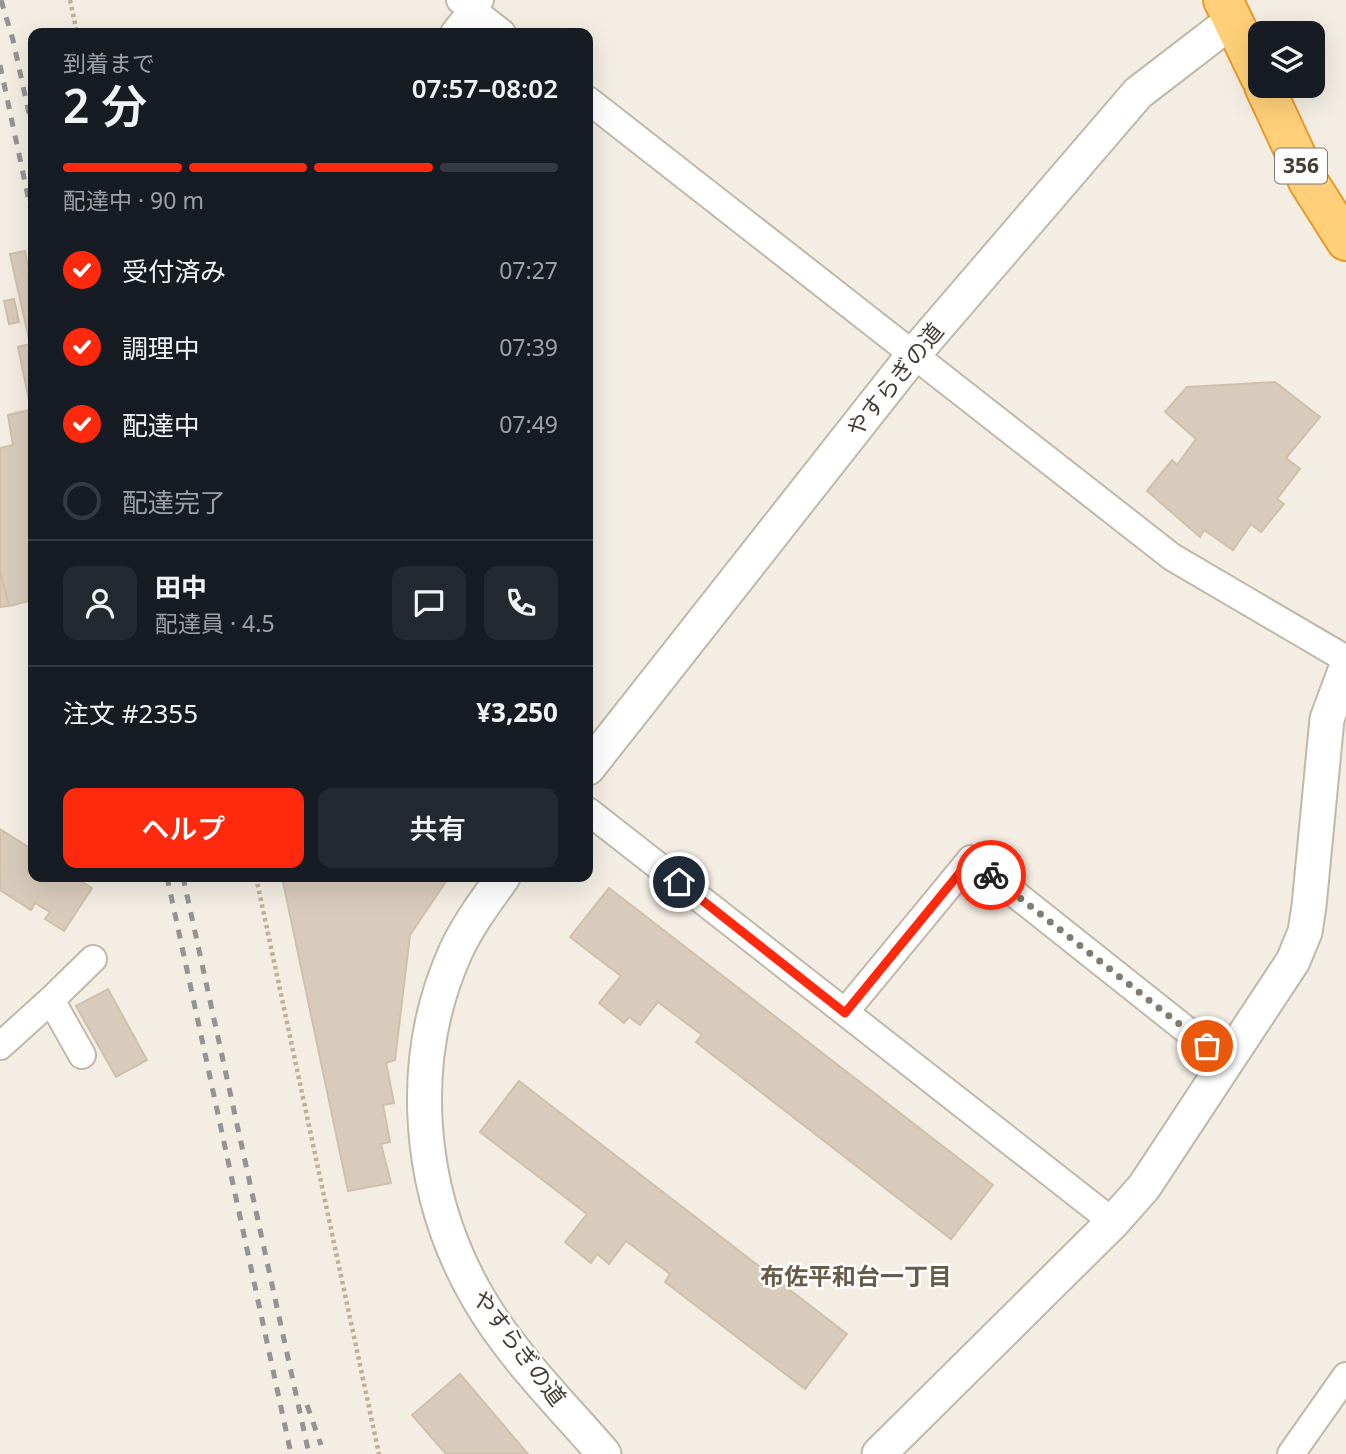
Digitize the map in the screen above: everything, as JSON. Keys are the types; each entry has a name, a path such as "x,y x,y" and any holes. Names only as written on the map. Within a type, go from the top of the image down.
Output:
{"highway":[{"path":"1228,10 1248,52"},
{"name":"356","path":"1270,98 1308,181 1346,241"}],"street":[{"path":"457,28 471,3 497,28"},
{"name":"やすらぎの道","path":"593,762 914,354 1138,93 1228,10"},
{"path":"593,104 1172,557 1346,660"},
{"path":"879,1454 1113,1222 1144,1187 1293,961 1305,932 1327,719 1346,668"},
{"path":"593,815 1113,1222"},
{"path":"845,1013 971,859 1228,1063"},
{"name":"やすらぎの道","path":"500,882 456,952 439,995 427,1049 424,1104 428,1158 440,1211 455,1253 478,1298 511,1345 604,1454"},
{"path":"0,1046 93,960"},
{"path":"51,1000 82,1055"},
{"path":"1291,1454 1346,1376"}],"path":[{"path":"70,0 76,28"},
{"path":"257,882 379,1454"}],"building":[{"path":"25,251 28,266 28,335 10,254"},
{"path":"14,299 19,322 9,324 4,301"},
{"path":"28,344 28,395 18,347"},
{"path":"1275,382 1320,417 1286,458 1300,469 1277,499 1284,504 1261,532 1251,524 1233,550 1204,530 1200,537 1147,491 1172,460 1177,465 1196,439 1165,412 1187,387"},
{"path":"28,410 28,601 9,606 0,571 0,448 13,445 8,415"},
{"path":"0,571 9,606 0,607"},
{"path":"0,829 28,847 28,882 82,882 92,888 64,931 45,919 50,912 35,903 31,910 0,890"},
{"path":"283,882 446,882 410,935 395,1060 386,1063 394,1103 383,1105 390,1142 381,1144 391,1183 348,1191"},
{"path":"609,888 993,1185 951,1239 696,1042 702,1035 658,1002 640,1025 629,1017 624,1023 599,1003 621,976 570,937"},
{"path":"108,989 147,1060 116,1077 76,1006"},
{"path":"519,1081 847,1334 805,1389 665,1282 670,1274 626,1241 609,1264 597,1254 591,1263 565,1242 587,1214 480,1132"},
{"path":"460,1374 528,1454 446,1454 412,1415"}],"railway":[{"path":"1,0 28,109"},
{"path":"0,65 28,197"},
{"path":"168,882 291,1454"},
{"path":"184,882 309,1454"},
{"path":"307,1405 321,1445"}],"way so far":[{"path":"991,875 1207,1046"}],"district":[{"name":"布佐平和台一丁目","path":"856,1277"}],"route":[{"path":"679,882 845,1013 971,859 991,875"}]}
